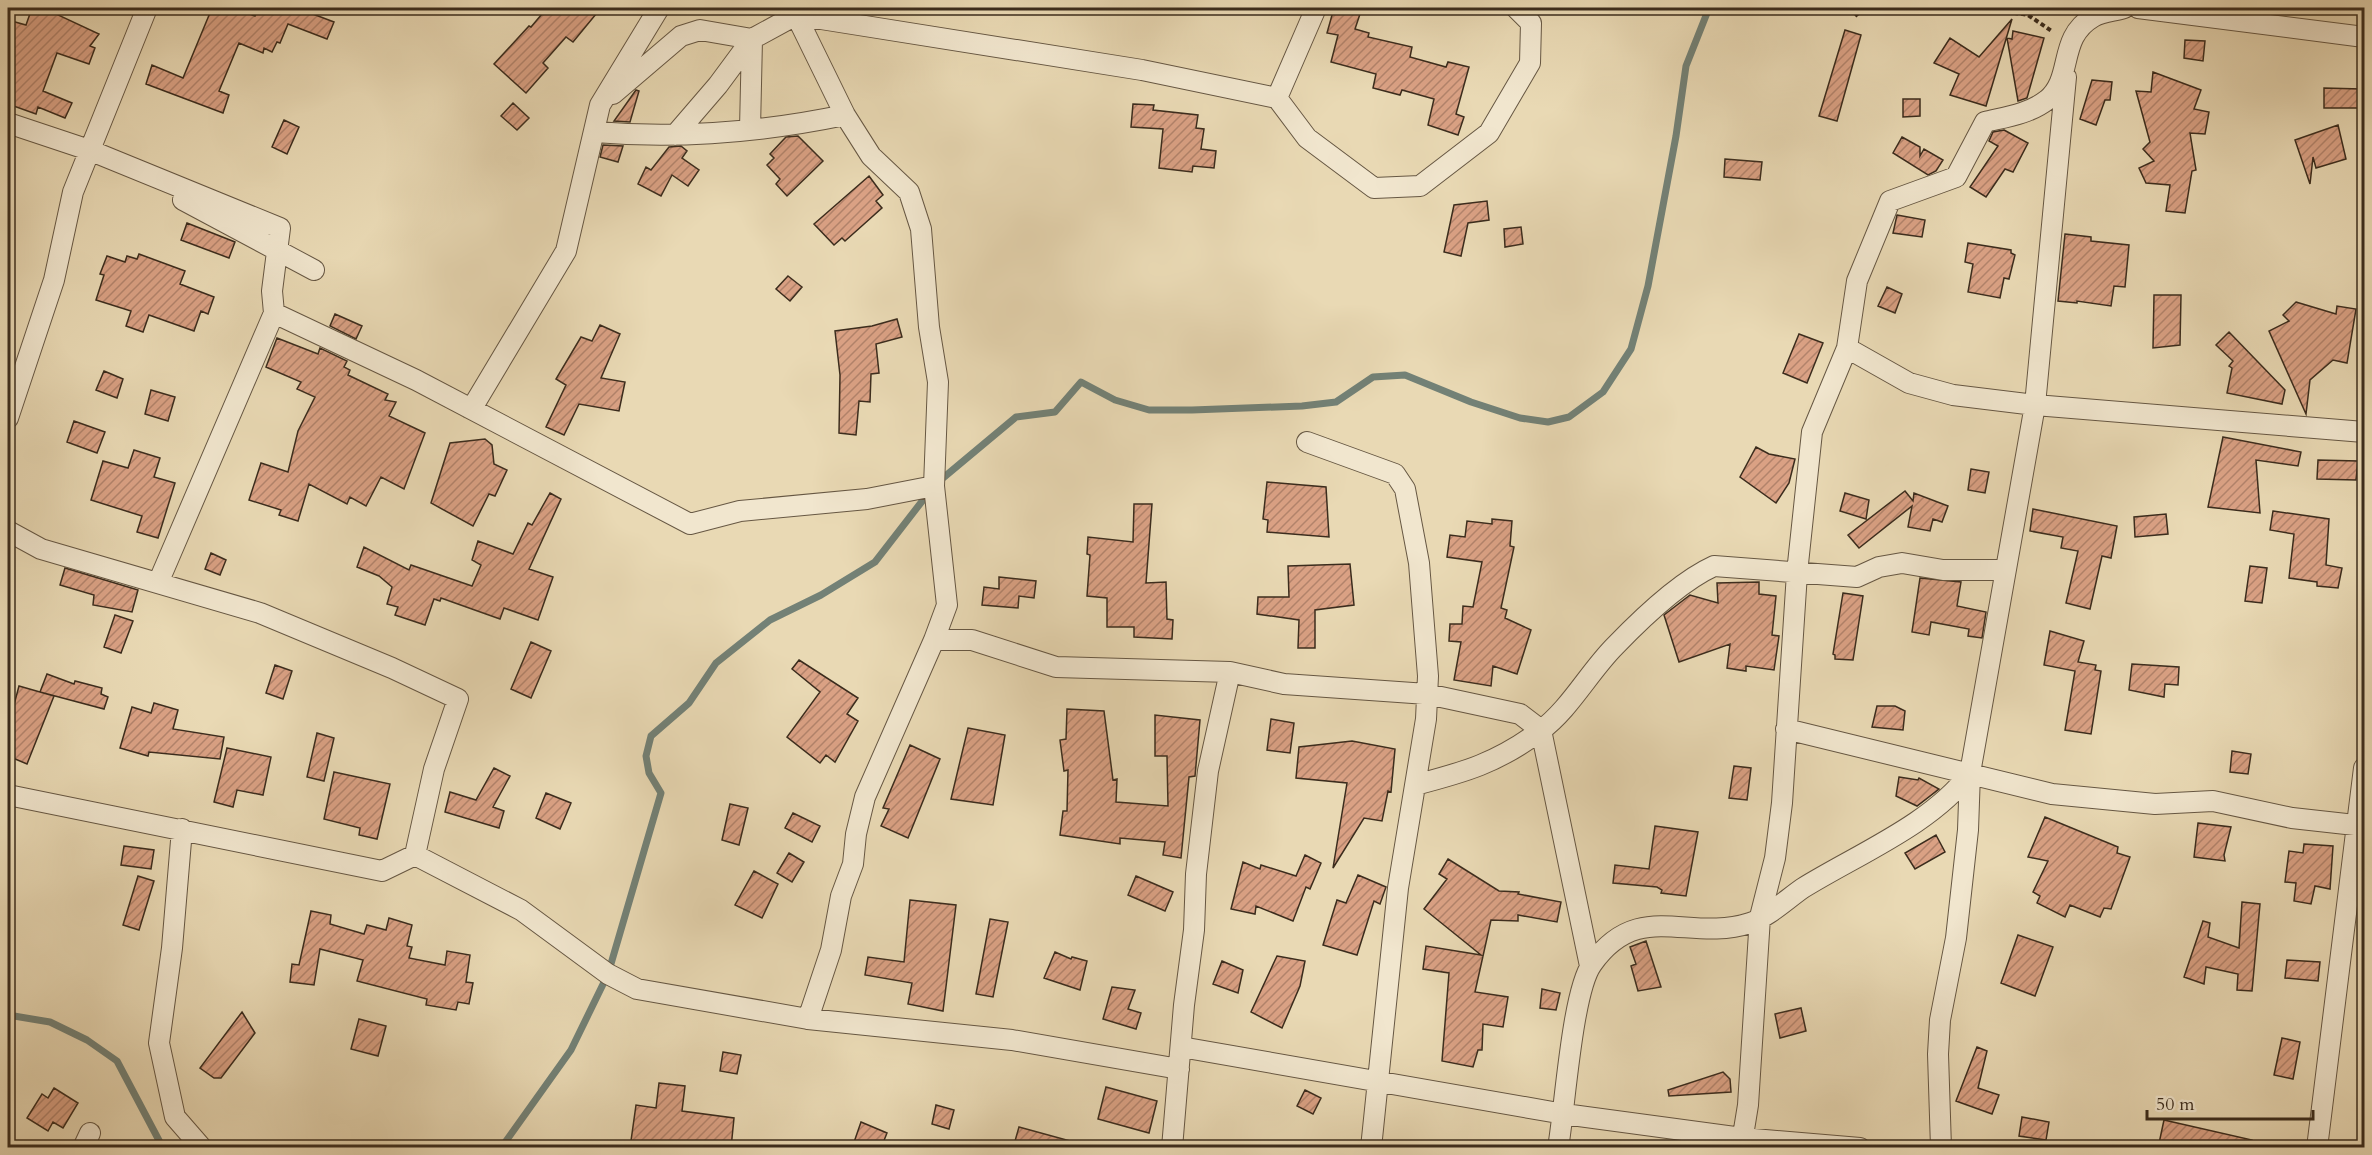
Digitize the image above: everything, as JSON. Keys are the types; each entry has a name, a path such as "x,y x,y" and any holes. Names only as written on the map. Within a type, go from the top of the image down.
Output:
{"street":[{"path":"8,418 54,280 73,192 147,8"},
{"path":"469,408 475,403 566,250 600,105 659,8"},
{"path":"1276,98 1316,8"},
{"path":"675,135 718,85 752,39 793,11 1142,70 1276,98 1307,138 1374,188 1420,186 1489,133 1530,63 1531,23 1516,8"},
{"path":"1742,1143 1748,1105 1760,917 1775,858 1782,803 1797,573 1812,432 1847,348 1857,281 1890,201 1956,177 1985,122 2026,112 2047,100 2062,81 2069,43 2092,18 2124,8"},
{"path":"2138,8 2364,37"},
{"path":"793,11 845,115 872,156 909,192 921,229 929,327 938,382 934,486 947,605 865,797 856,834 853,864 841,896 831,950 808,1019"},
{"path":"600,105 681,36 700,30 752,39"},
{"path":"750,129 752,39"},
{"path":"1941,1148 1938,1054 1940,1020 1956,938 1968,830 1970,773 2035,405 2069,43"},
{"path":"595,132 650,136 675,135 801,124 845,115"},
{"path":"8,125 88,150 280,228 272,291 274,313 158,583"},
{"path":"88,150 314,270"},
{"path":"274,313 469,408 690,524 741,511 867,499 934,486"},
{"path":"1847,348 1909,383 1953,395 2035,405 2364,432"},
{"path":"1307,442 1395,474 1405,489 1419,563 1428,676 1426,719 1397,899 1385,996 1371,1148"},
{"path":"8,531 41,549 260,613 393,668 458,699 434,769 415,855"},
{"path":"1415,785 1491,763 1541,730 1615,645 1655,608 1702,571 1714,566 1857,577 1879,567 1902,562 1943,570 2005,570"},
{"path":"934,640 972,640 1056,667 1230,672 1284,684 1427,694 1520,714 1541,730 1590,966"},
{"path":"1172,1148 1194,930 1196,874 1208,771 1230,672"},
{"path":"1786,729 2052,794 2155,804 2213,801 2292,818 2362,826"},
{"path":"2317,1148 2362,826 2364,768"},
{"path":"1558,1148 1579,999 1590,966 1621,935 1648,925 1716,929 1752,922 1931,813 1955,793 1970,773"},
{"path":"8,795 307,853 344,865 382,871 415,855"},
{"path":"182,829 172,948 159,1043 175,1117 202,1148"},
{"path":"415,855 521,910 608,974 637,989 808,1019 1012,1040 1179,1075"},
{"path":"1181,1047 1742,1143 1860,1148"}],"path":[{"path":"1855,16 1864,8"},
{"path":"1985,8 2028,15 2069,43"}],"building":[{"path":"32,8 61,8 58,15 99,34 90,46 95,48 89,64 57,53 43,91 72,103 65,118 38,107 36,114 8,104 8,20 26,25"},
{"path":"212,8 234,8 255,16 257,12 250,8 297,8 334,22 327,39 288,24 280,43 277,42 272,52 264,48 263,53 239,43 219,91 229,95 223,113 146,84 152,65 183,78"},
{"path":"547,8 601,8 573,42 566,37 543,63 548,68 526,93 494,64"},
{"path":"1334,8 1362,8 1355,29 1369,33 1368,37 1412,47 1410,57 1446,67 1448,62 1469,67 1456,114 1464,117 1458,135 1428,125 1434,99 1402,90 1400,95 1373,88 1376,74 1331,62 1338,35 1327,33"},
{"path":"2012,19 1986,106 1950,95 1959,74 1934,63 1950,38 1979,57"},
{"path":"1845,30 1861,35 1837,121 1819,116"},
{"path":"2013,31 2044,38 2027,98 2018,101 2007,38 2012,39"},
{"path":"2185,40 2205,41 2203,61 2184,58"},
{"path":"2153,72 2201,90 2194,109 2209,112 2205,134 2190,133 2196,170 2192,171 2185,213 2166,211 2170,185 2146,183 2139,168 2154,161 2143,149 2150,142 2136,91 2151,92"},
{"path":"2092,80 2112,82 2110,100 2105,100 2096,125 2080,119"},
{"path":"2324,88 2361,89 2361,108 2324,108"},
{"path":"636,90 639,91 630,122 614,121"},
{"path":"1903,99 1920,99 1920,116 1903,117"},
{"path":"513,103 529,118 517,130 501,116"},
{"path":"1133,104 1154,105 1153,110 1198,115 1196,128 1204,129 1201,149 1216,151 1214,168 1193,166 1192,172 1159,168 1163,129 1131,127"},
{"path":"284,120 299,127 287,154 272,147"},
{"path":"2338,125 2346,159 2316,168 2313,157 2310,184 2295,140"},
{"path":"2004,130 2028,143 2013,172 2005,169 1986,197 1970,187 1998,146 1989,141 1993,132"},
{"path":"798,136 823,161 787,196 776,184 780,179 767,165 774,158 770,154 786,137"},
{"path":"1902,137 1920,147 1920,156 1924,149 1943,160 1936,171 1928,175 1893,153"},
{"path":"603,145 623,146 618,162 600,157"},
{"path":"681,146 687,151 682,158 699,170 688,186 672,175 661,196 638,184 646,167 651,170 669,147"},
{"path":"1725,159 1762,162 1760,180 1724,177"},
{"path":"869,176 883,195 876,201 882,208 845,241 842,238 834,245 814,224"},
{"path":"1487,201 1489,220 1468,223 1461,256 1444,252 1454,205"},
{"path":"1897,215 1925,220 1922,237 1893,233"},
{"path":"187,223 235,242 229,258 181,240"},
{"path":"1521,227 1523,244 1505,247 1504,229"},
{"path":"2065,234 2091,237 2091,241 2129,245 2125,287 2114,286 2111,306 2058,301"},
{"path":"1968,243 2011,250 2011,253 2015,255 2009,279 2004,278 2000,298 1968,292 1973,264 1965,262"},
{"path":"139,254 185,271 180,284 214,297 208,314 201,311 194,331 149,315 143,332 126,326 131,311 96,300 104,275 100,274 107,256 125,262 127,256 137,259"},
{"path":"788,276 802,287 790,301 776,289"},
{"path":"1887,287 1902,294 1895,313 1878,306"},
{"path":"2154,295 2181,295 2180,345 2153,348"},
{"path":"2296,302 2336,314 2337,306 2356,309 2347,363 2333,360 2310,380 2306,414 2269,331 2289,321 2283,315"},
{"path":"335,314 362,326 356,339 330,326"},
{"path":"897,319 902,337 876,344 879,373 871,374 870,402 859,401 856,435 839,433 840,375 835,331 872,326"},
{"path":"600,325 620,334 601,378 625,382 619,411 579,404 564,435 546,427 566,385 556,379 581,337 592,341"},
{"path":"2229,332 2285,390 2282,404 2227,393 2232,368 2229,366 2233,361 2216,345"},
{"path":"1799,334 1823,343 1807,383 1783,373"},
{"path":"277,338 318,354 320,348 347,361 344,367 350,370 348,375 388,394 385,400 396,402 389,416 425,433 404,489 381,477 366,506 350,497 347,504 309,484 298,521 279,515 281,510 249,500 261,463 288,472 298,431 315,397 297,389 301,382 266,367"},
{"path":"104,371 123,379 117,398 96,390"},
{"path":"151,390 175,397 168,421 145,414"},
{"path":"74,421 105,432 97,453 67,442"},
{"path":"2223,437 2301,452 2298,466 2256,460 2260,513 2208,507"},
{"path":"485,439 492,445 494,464 507,470 495,496 489,494 473,526 431,503 450,443"},
{"path":"1756,447 1769,454 1795,459 1789,483 1776,503 1740,477"},
{"path":"134,450 160,458 154,477 175,483 158,538 137,532 142,516 91,500 103,461 128,468"},
{"path":"2318,460 2358,461 2356,480 2317,479"},
{"path":"1971,469 1989,472 1985,493 1968,490"},
{"path":"1267,482 1326,487 1329,537 1267,532 1268,520 1263,519"},
{"path":"1905,491 1913,501 1914,493 1948,506 1942,522 1933,519 1930,531 1908,527 1912,506 1859,548 1848,535"},
{"path":"550,493 561,499 529,569 553,577 538,620 504,608 500,619 441,598 440,601 434,599 425,625 395,615 398,607 387,604 392,587 379,576 357,567 364,547 409,570 411,565 472,586 481,565 472,560 478,541 513,554 528,523 532,525"},
{"path":"1845,493 1869,500 1866,519 1840,511"},
{"path":"1134,504 1152,504 1146,583 1166,582 1167,619 1173,620 1172,639 1134,637 1134,627 1107,627 1107,598 1087,596 1090,555 1087,554 1088,537 1133,542"},
{"path":"2033,509 2117,526 2111,558 2102,556 2090,609 2066,603 2078,551 2061,548 2063,537 2030,531"},
{"path":"2273,511 2329,519 2326,565 2342,568 2338,588 2317,586 2317,582 2289,578 2294,534 2270,530"},
{"path":"2166,514 2168,534 2135,537 2134,517"},
{"path":"1492,519 1512,521 1510,546 1514,547 1501,608 1507,610 1505,618 1531,630 1517,674 1493,666 1491,686 1454,680 1461,642 1449,641 1450,624 1462,624 1463,606 1473,607 1482,562 1447,557 1450,535 1465,537 1467,521 1492,524"},
{"path":"211,553 226,560 220,575 205,569"},
{"path":"1350,564 1354,605 1315,610 1315,648 1298,648 1299,620 1257,614 1258,597 1289,597 1288,566"},
{"path":"2250,566 2267,568 2262,603 2245,601"},
{"path":"65,568 138,590 132,612 93,605 94,595 60,585"},
{"path":"999,577 1036,581 1034,598 1019,596 1018,608 982,605 984,587 999,589"},
{"path":"1920,578 1961,582 1957,606 1986,612 1982,638 1968,636 1969,629 1931,622 1929,635 1912,632"},
{"path":"1759,582 1759,594 1776,596 1772,635 1779,636 1774,670 1746,666 1746,671 1727,668 1730,644 1679,662 1664,615 1690,595 1718,603 1717,583"},
{"path":"1843,593 1863,596 1853,660 1835,659 1833,654"},
{"path":"115,615 133,621 121,653 104,647"},
{"path":"2050,631 2084,641 2078,662 2096,665 2095,670 2101,671 2091,734 2065,730 2075,671 2044,665"},
{"path":"531,642 551,651 531,698 511,689"},
{"path":"799,660 858,698 847,714 858,721 835,762 826,755 820,763 787,737 820,692 792,669"},
{"path":"2132,664 2179,667 2178,685 2165,684 2164,697 2129,690"},
{"path":"275,665 292,671 283,699 266,693"},
{"path":"47,674 74,684 75,681 102,688 101,694 108,697 104,709 40,692"},
{"path":"19,686 54,696 27,764 8,756 8,727"},
{"path":"154,703 178,710 173,729 224,737 220,759 149,752 148,756 120,748 132,707 151,713"},
{"path":"1877,706 1895,706 1905,711 1903,730 1872,727"},
{"path":"1067,709 1104,711 1113,780 1117,779 1116,802 1168,806 1167,756 1155,756 1155,715 1200,720 1195,776 1189,777 1181,858 1163,855 1165,842 1120,838 1120,844 1060,835 1063,811 1067,811 1068,770 1064,771 1060,740 1066,739"},
{"path":"1271,719 1294,723 1290,753 1267,750"},
{"path":"968,728 1005,735 993,805 951,799"},
{"path":"317,733 334,738 324,781 307,777"},
{"path":"1352,741 1395,749 1391,792 1388,791 1382,821 1364,818 1333,868 1347,783 1296,778 1299,747"},
{"path":"910,745 940,759 908,838 881,826 889,809 883,808"},
{"path":"227,748 271,757 263,795 237,790 233,807 214,802"},
{"path":"2232,751 2251,754 2248,774 2230,772"},
{"path":"1734,766 1751,768 1747,800 1729,798"},
{"path":"494,768 510,776 493,807 504,811 499,828 445,812 450,792 476,800"},
{"path":"334,772 390,784 377,839 359,835 360,828 324,819"},
{"path":"1899,777 1918,780 1919,778 1939,789 1917,806 1896,796"},
{"path":"546,793 571,803 560,829 536,818"},
{"path":"730,804 748,808 739,845 722,840"},
{"path":"793,813 820,826 812,842 785,828"},
{"path":"2045,817 2118,847 2117,853 2130,857 2111,909 2104,908 2100,917 2070,905 2065,917 2037,903 2040,896 2033,892 2048,861 2028,857"},
{"path":"2198,823 2231,827 2224,855 2225,861 2194,857"},
{"path":"1655,826 1698,832 1686,896 1661,893 1662,890 1657,887 1613,883 1615,865 1649,869"},
{"path":"1936,835 1945,852 1915,869 1905,853"},
{"path":"2304,844 2333,846 2330,889 2315,886 2311,904 2294,901 2296,883 2285,882 2289,851 2303,853"},
{"path":"124,846 154,850 151,869 121,865"},
{"path":"789,853 804,862 792,882 777,873"},
{"path":"1305,855 1321,863 1310,889 1306,887 1293,921 1256,906 1255,914 1231,909 1243,862 1260,869 1261,865 1296,876"},
{"path":"1448,859 1499,891 1519,892 1518,894 1561,902 1557,922 1518,915 1518,921 1491,920 1475,992 1508,997 1503,1027 1483,1024 1482,1050 1478,1050 1473,1067 1442,1061 1449,973 1423,969 1426,946 1481,955 1424,909 1447,879 1439,874"},
{"path":"754,871 778,884 762,918 735,905"},
{"path":"1358,875 1386,887 1380,904 1374,901 1357,955 1323,945 1337,900 1346,903"},
{"path":"138,876 154,881 139,930 123,925"},
{"path":"1136,876 1173,892 1165,911 1128,895"},
{"path":"910,900 956,905 943,1011 908,1004 912,983 865,975 868,957 904,962"},
{"path":"2242,902 2260,904 2252,991 2237,990 2238,974 2206,967 2204,984 2184,977 2203,921 2210,923 2208,937 2239,948"},
{"path":"311,911 331,915 330,924 364,934 367,925 386,930 389,918 412,925 407,946 412,947 409,958 445,965 447,951 470,955 466,982 473,983 469,1004 458,1002 456,1010 426,1005 427,999 357,981 363,960 320,949 314,985 290,982 292,964 299,965"},
{"path":"990,919 1008,922 993,997 976,994"},
{"path":"2018,935 2053,947 2035,996 2001,983"},
{"path":"1646,941 1661,987 1638,991 1631,966 1636,964 1630,947"},
{"path":"1055,952 1071,959 1072,957 1087,961 1080,990 1044,978"},
{"path":"1277,956 1305,961 1300,986 1282,1028 1251,1012"},
{"path":"2287,960 2320,962 2318,981 2285,978"},
{"path":"1222,961 1243,970 1238,993 1213,984"},
{"path":"1112,987 1135,990 1128,1009 1141,1013 1136,1029 1103,1019"},
{"path":"1542,989 1560,993 1556,1010 1540,1008"},
{"path":"1801,1008 1806,1031 1780,1038 1775,1014"},
{"path":"242,1012 255,1033 221,1078 214,1078 200,1068"},
{"path":"359,1019 386,1026 378,1056 351,1049"},
{"path":"2282,1038 2300,1042 2293,1079 2274,1075"},
{"path":"1977,1047 1987,1051 1978,1088 1999,1095 1992,1114 1956,1101"},
{"path":"723,1052 741,1055 737,1074 720,1071"},
{"path":"1723,1072 1730,1079 1731,1092 1669,1096 1668,1090"},
{"path":"659,1083 685,1086 682,1111 734,1118 731,1148 630,1148 636,1105 656,1108"},
{"path":"1106,1087 1157,1101 1149,1133 1098,1119"},
{"path":"54,1088 78,1103 63,1128 53,1122 48,1131 27,1118 42,1094 48,1098"},
{"path":"1305,1090 1321,1098 1313,1114 1297,1106"},
{"path":"936,1105 954,1110 949,1129 932,1124"},
{"path":"2022,1117 2049,1122 2046,1140 2019,1136"},
{"path":"2164,1120 2252,1140 2251,1148 2158,1148"},
{"path":"861,1122 887,1133 881,1148 852,1148"},
{"path":"1019,1127 1074,1142 1073,1148 1013,1148"}],"waterway":[{"path":"937,483 1016,417 1055,412 1081,382 1115,400 1149,410 1192,410 1302,406 1336,402 1373,377 1405,375 1471,402 1520,418 1548,422 1569,417 1603,392 1631,349 1648,286 1676,136 1686,66 1709,8"},
{"path":"501,1148 571,1050 608,974 661,793 649,773 646,756 651,736 689,703 716,663 770,620 821,595 875,562 930,491"},
{"path":"8,1015 50,1022 87,1040 117,1061 163,1148"}]}
